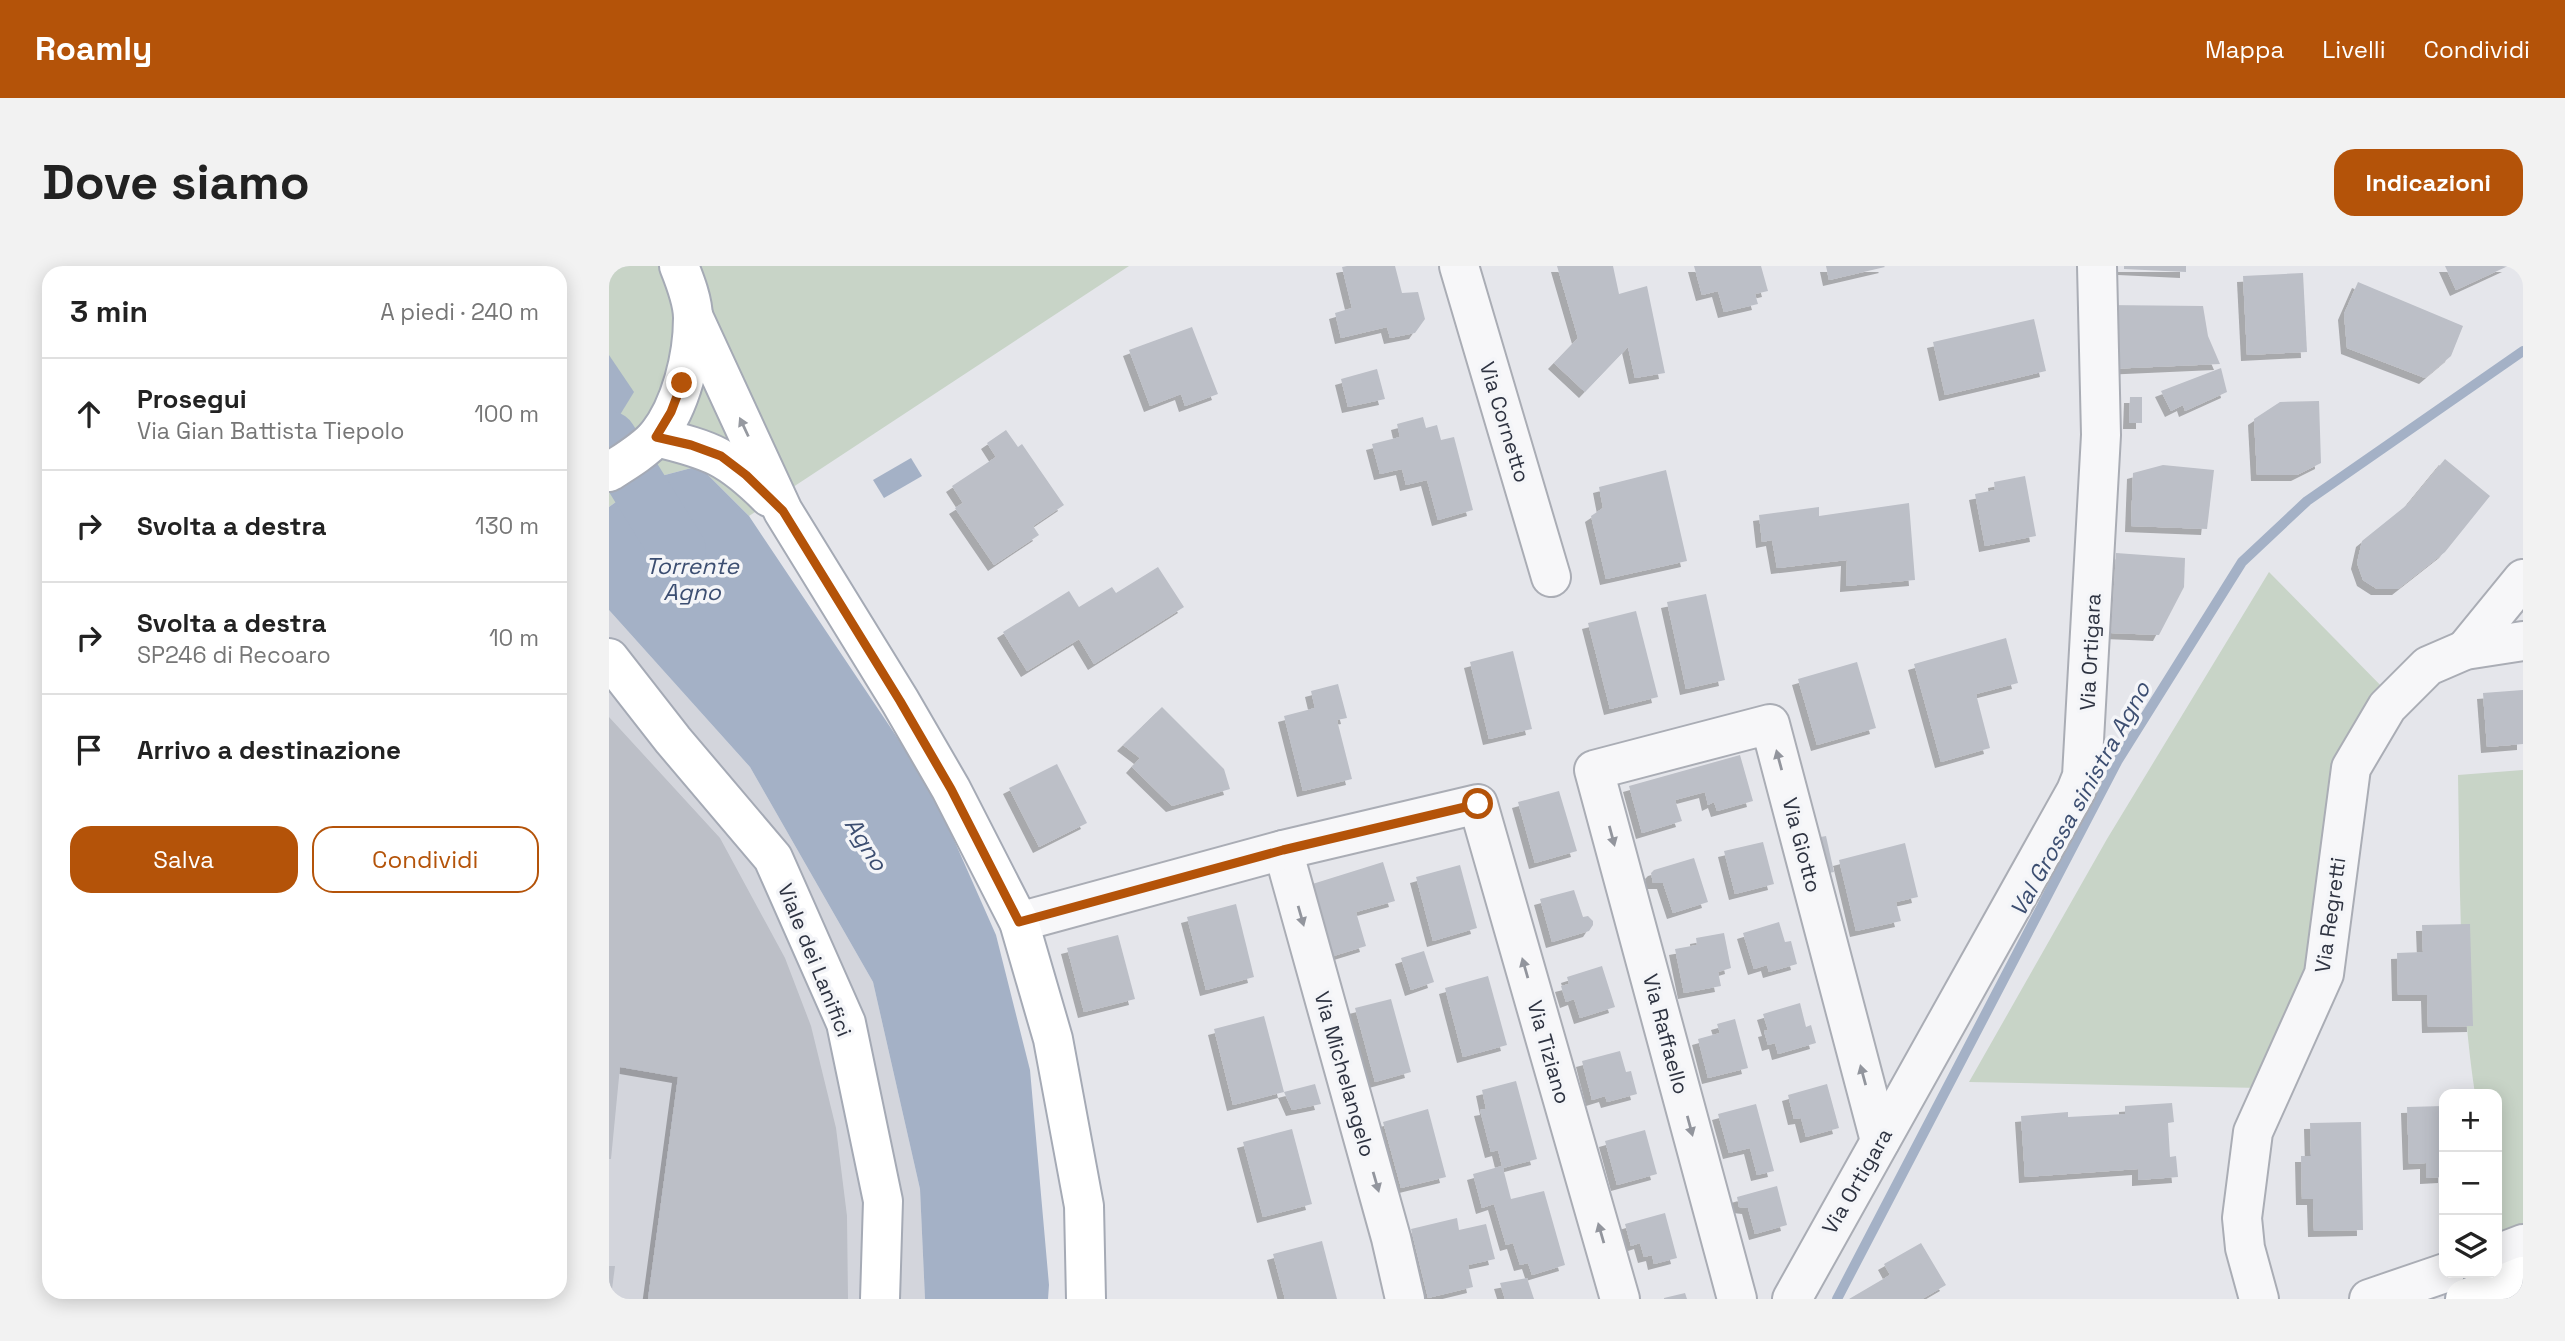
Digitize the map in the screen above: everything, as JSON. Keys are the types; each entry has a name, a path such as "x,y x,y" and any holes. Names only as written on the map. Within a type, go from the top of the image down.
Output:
{"main road":[{"path":"679,266 693,316 783,511 907,712 951,789 1019,922 1053,1039 1084,1206 1086,1299"},
{"path":"609,472 656,437 671,412 690,353 693,316"},
{"path":"656,437 691,445 721,456 746,475 783,511"},
{"name":"Viale dei Lanifici","path":"609,658 673,740 773,858 846,1023 883,1201 880,1299"},
{"name":"Viale dei Lanifici","path":"609,680 673,740"},
{"path":"2465,1299 2523,1276"}],"street":[{"name":"Via Cornetto","path":"1459,266 1551,577"},
{"name":"Via Ortigara","path":"1792,1299 2082,776 2101,435 2097,266"},
{"name":"Via Regretti","path":"2465,650 2523,579"},
{"name":"Via Regretti","path":"2259,1299 2245,1248 2242,1218 2253,1132 2324,974 2351,768 2387,707 2428,666 2465,650 2523,641"},
{"name":"Via Giotto","path":"1594,770 1770,724 1880,1141"},
{"name":"Via Raffaello","path":"1594,770 1737,1299"},
{"name":"Via Tiziano","path":"1283,850 1478,804 1620,1299"},
{"path":"1019,922 1283,850"},
{"name":"Via Michelangelo","path":"1283,850 1391,1238 1405,1299"},
{"path":"2502,1252 2523,1244"},
{"path":"2369,1299 2439,1275"}],"shaded area":[{"path":"609,610 750,767 873,982 920,1189 925,1299 609,1299"}],"green space":[{"path":"609,266 1129,266 749,516 699,466 646,480 609,507"},
{"path":"2269,572 2393,698 2343,770 2322,834 2311,952 2260,1088 1969,1082 2107,839"},
{"path":"2523,770 2523,1257 2502,1240 2502,1089 2474,1089 2463,975 2458,775"}],"water":[{"path":"609,355 634,392 615,423 609,427"},
{"path":"911,458 922,476 884,498 873,480"},
{"name":"Torrente Agno","path":"699,466 749,516 931,788 996,935 1030,1070 1048,1299 925,1299 920,1189 873,982 750,767 609,610 609,507 646,480"}],"building":[{"path":"1395,266 1402,293 1418,292 1425,319 1415,333 1390,338 1387,327 1341,338 1335,313 1352,308 1342,267"},
{"path":"1557,266 1613,266 1619,294 1647,286 1665,373 1635,378 1628,347 1585,392 1554,363 1578,338"},
{"path":"1694,266 1761,266 1768,291 1755,294 1758,304 1724,312 1718,291 1702,295"},
{"path":"1826,266 1884,266 1885,267 1829,280"},
{"path":"2124,266 2186,266 2186,272 2124,269"},
{"path":"2445,266 2508,266 2456,290"},
{"path":"2303,273 2307,352 2247,355 2243,276"},
{"path":"2358,282 2463,326 2451,356 2425,378 2347,348 2344,314"},
{"path":"2105,305 2203,306 2208,336 2220,364 2109,369"},
{"path":"2034,319 2046,371 1945,395 1933,342"},
{"path":"1192,327 1218,394 1185,406 1181,394 1150,406 1129,350"},
{"path":"2221,368 2227,392 2185,411 2183,405 2171,411 2161,391"},
{"path":"1377,369 1385,399 1348,407 1341,379"},
{"path":"2130,397 2142,397 2142,423 2129,423"},
{"path":"2319,401 2321,463 2297,475 2257,475 2254,419 2280,402"},
{"path":"1423,417 1426,428 1437,425 1441,440 1454,437 1473,510 1438,520 1427,480 1406,485 1402,469 1380,474 1372,444 1400,437 1397,424"},
{"path":"1006,430 1018,447 1022,444 1064,505 1033,526 1039,535 994,565 955,508 963,503 952,486 996,457 987,443"},
{"path":"2445,459 2490,496 2445,552 2398,589 2377,589 2363,580 2357,563 2362,541 2408,504"},
{"path":"2163,465 2214,470 2207,529 2131,526 2133,473"},
{"path":"1666,470 1687,561 1606,579 1591,516 1603,508 1599,487"},
{"path":"2025,476 2036,536 1985,546 1975,494 1995,490 1994,482"},
{"path":"1909,503 1915,580 1846,586 1847,560 1777,568 1772,540 1762,542 1759,515 1819,507 1819,516"},
{"path":"2116,553 2185,558 2184,587 2159,635 2111,633"},
{"path":"1158,567 1184,607 1094,664 1079,639 1027,671 1003,632 1069,591 1079,607 1112,587 1116,593"},
{"path":"1706,594 1725,680 1686,689 1667,602"},
{"path":"1636,611 1658,697 1610,709 1588,623"},
{"path":"2006,638 2018,683 1976,694 1990,748 1941,762 1914,664"},
{"path":"1513,651 1532,729 1489,739 1470,662"},
{"path":"1857,662 1876,728 1817,745 1798,679"},
{"path":"1338,684 1347,718 1337,720 1352,779 1303,791 1284,716 1315,708 1311,691"},
{"path":"2523,690 2523,744 2487,747 2483,693"},
{"path":"1162,707 1224,769 1230,789 1172,806 1132,767 1140,758 1123,745"},
{"path":"609,717 720,838 785,958 811,1026 836,1128 847,1216 848,1299 648,1299 678,1077 620,1067 609,1159"},
{"path":"1740,755 1753,801 1717,811 1714,802 1708,805 1705,792 1675,800 1682,821 1642,833 1629,786"},
{"path":"1057,764 1087,823 1039,847 1009,788"},
{"path":"1559,791 1577,851 1535,863 1518,802"},
{"path":"1826,836 1834,872 1818,875 1810,839"},
{"path":"1763,842 1774,884 1735,894 1724,851"},
{"path":"1905,843 1918,897 1896,902 1901,921 1856,931 1839,860"},
{"path":"1694,858 1708,902 1673,913 1663,883 1653,883 1651,873"},
{"path":"1383,862 1395,901 1356,912 1366,946 1327,958 1306,886"},
{"path":"1460,865 1477,928 1433,941 1416,877"},
{"path":"1574,890 1583,917 1588,916 1593,925 1589,931 1552,942 1540,899"},
{"path":"1236,904 1254,977 1206,990 1187,917"},
{"path":"1779,922 1785,942 1791,941 1797,964 1769,972 1767,965 1754,969 1743,933"},
{"path":"2470,924 2473,1026 2428,1027 2427,995 2398,995 2397,953 2423,952 2422,925"},
{"path":"1724,933 1731,968 1718,972 1721,986 1684,993 1675,949 1697,945 1696,938"},
{"path":"1118,935 1135,999 1084,1012 1067,948"},
{"path":"1424,951 1434,982 1411,990 1401,958"},
{"path":"1602,966 1615,1007 1580,1018 1574,999 1566,1002 1561,986 1569,984 1567,977"},
{"path":"1488,976 1507,1045 1463,1057 1445,988"},
{"path":"1391,999 1411,1072 1375,1082 1355,1008"},
{"path":"1800,1003 1806,1027 1811,1025 1816,1043 1778,1054 1775,1043 1768,1045 1764,1031 1768,1030 1763,1014"},
{"path":"1264,1016 1284,1092 1233,1105 1214,1029"},
{"path":"1735,1019 1748,1068 1708,1078 1698,1039 1720,1033 1717,1024"},
{"path":"1620,1051 1626,1072 1631,1071 1637,1094 1607,1102 1605,1096 1592,1100 1582,1061"},
{"path":"1516,1081 1537,1159 1503,1168 1511,1199 1544,1191 1565,1265 1532,1275 1528,1263 1520,1265 1513,1243 1506,1245 1494,1204 1482,1208 1473,1174 1502,1166 1498,1150 1491,1152 1480,1110 1486,1109 1482,1090"},
{"path":"1315,1084 1321,1104 1292,1110 1284,1092"},
{"path":"1827,1084 1839,1128 1806,1137 1801,1118 1794,1119 1788,1095"},
{"path":"2172,1103 2174,1122 2168,1123 2170,1157 2176,1156 2178,1177 2138,1180 2138,1169 2025,1177 2021,1116 2068,1112 2068,1117 2125,1114 2125,1106"},
{"path":"1756,1104 1774,1171 1757,1175 1750,1148 1729,1153 1718,1114"},
{"path":"2439,1106 2439,1177 2426,1178 2426,1163 2409,1164 2407,1107"},
{"path":"1428,1109 1446,1177 1401,1188 1383,1122"},
{"path":"2361,1122 2363,1230 2314,1231 2313,1199 2302,1199 2301,1156 2311,1156 2310,1123"},
{"path":"1292,1129 1312,1204 1263,1217 1243,1142"},
{"path":"1645,1130 1657,1174 1617,1185 1605,1141"},
{"path":"1777,1186 1787,1225 1755,1234 1748,1208 1739,1207 1737,1197"},
{"path":"1665,1213 1677,1258 1654,1264 1652,1255 1644,1257 1640,1243 1631,1246 1625,1224"},
{"path":"1457,1218 1459,1230 1486,1224 1495,1259 1468,1265 1473,1287 1428,1298 1411,1229"},
{"path":"1322,1241 1337,1299 1285,1299 1273,1254"},
{"path":"1921,1243 1946,1285 1922,1299 1849,1299 1890,1275 1884,1264"},
{"path":"609,1266 615,1266 611,1297 609,1297"},
{"path":"1527,1278 1534,1299 1505,1299 1500,1283"},
{"path":"1685,1293 1687,1299 1664,1299 1664,1298"}],"waterway":[{"name":"Val Grossa sinistra Agno","path":"1837,1299 2118,760 2242,562 2307,501 2523,351"},
{"name":"Agno","path":"609,439 678,550"}],"route":[{"path":"682,383 671,412 656,437 691,445 721,456 746,475 783,511 951,789 1019,922 1283,850 1478,804"}]}
